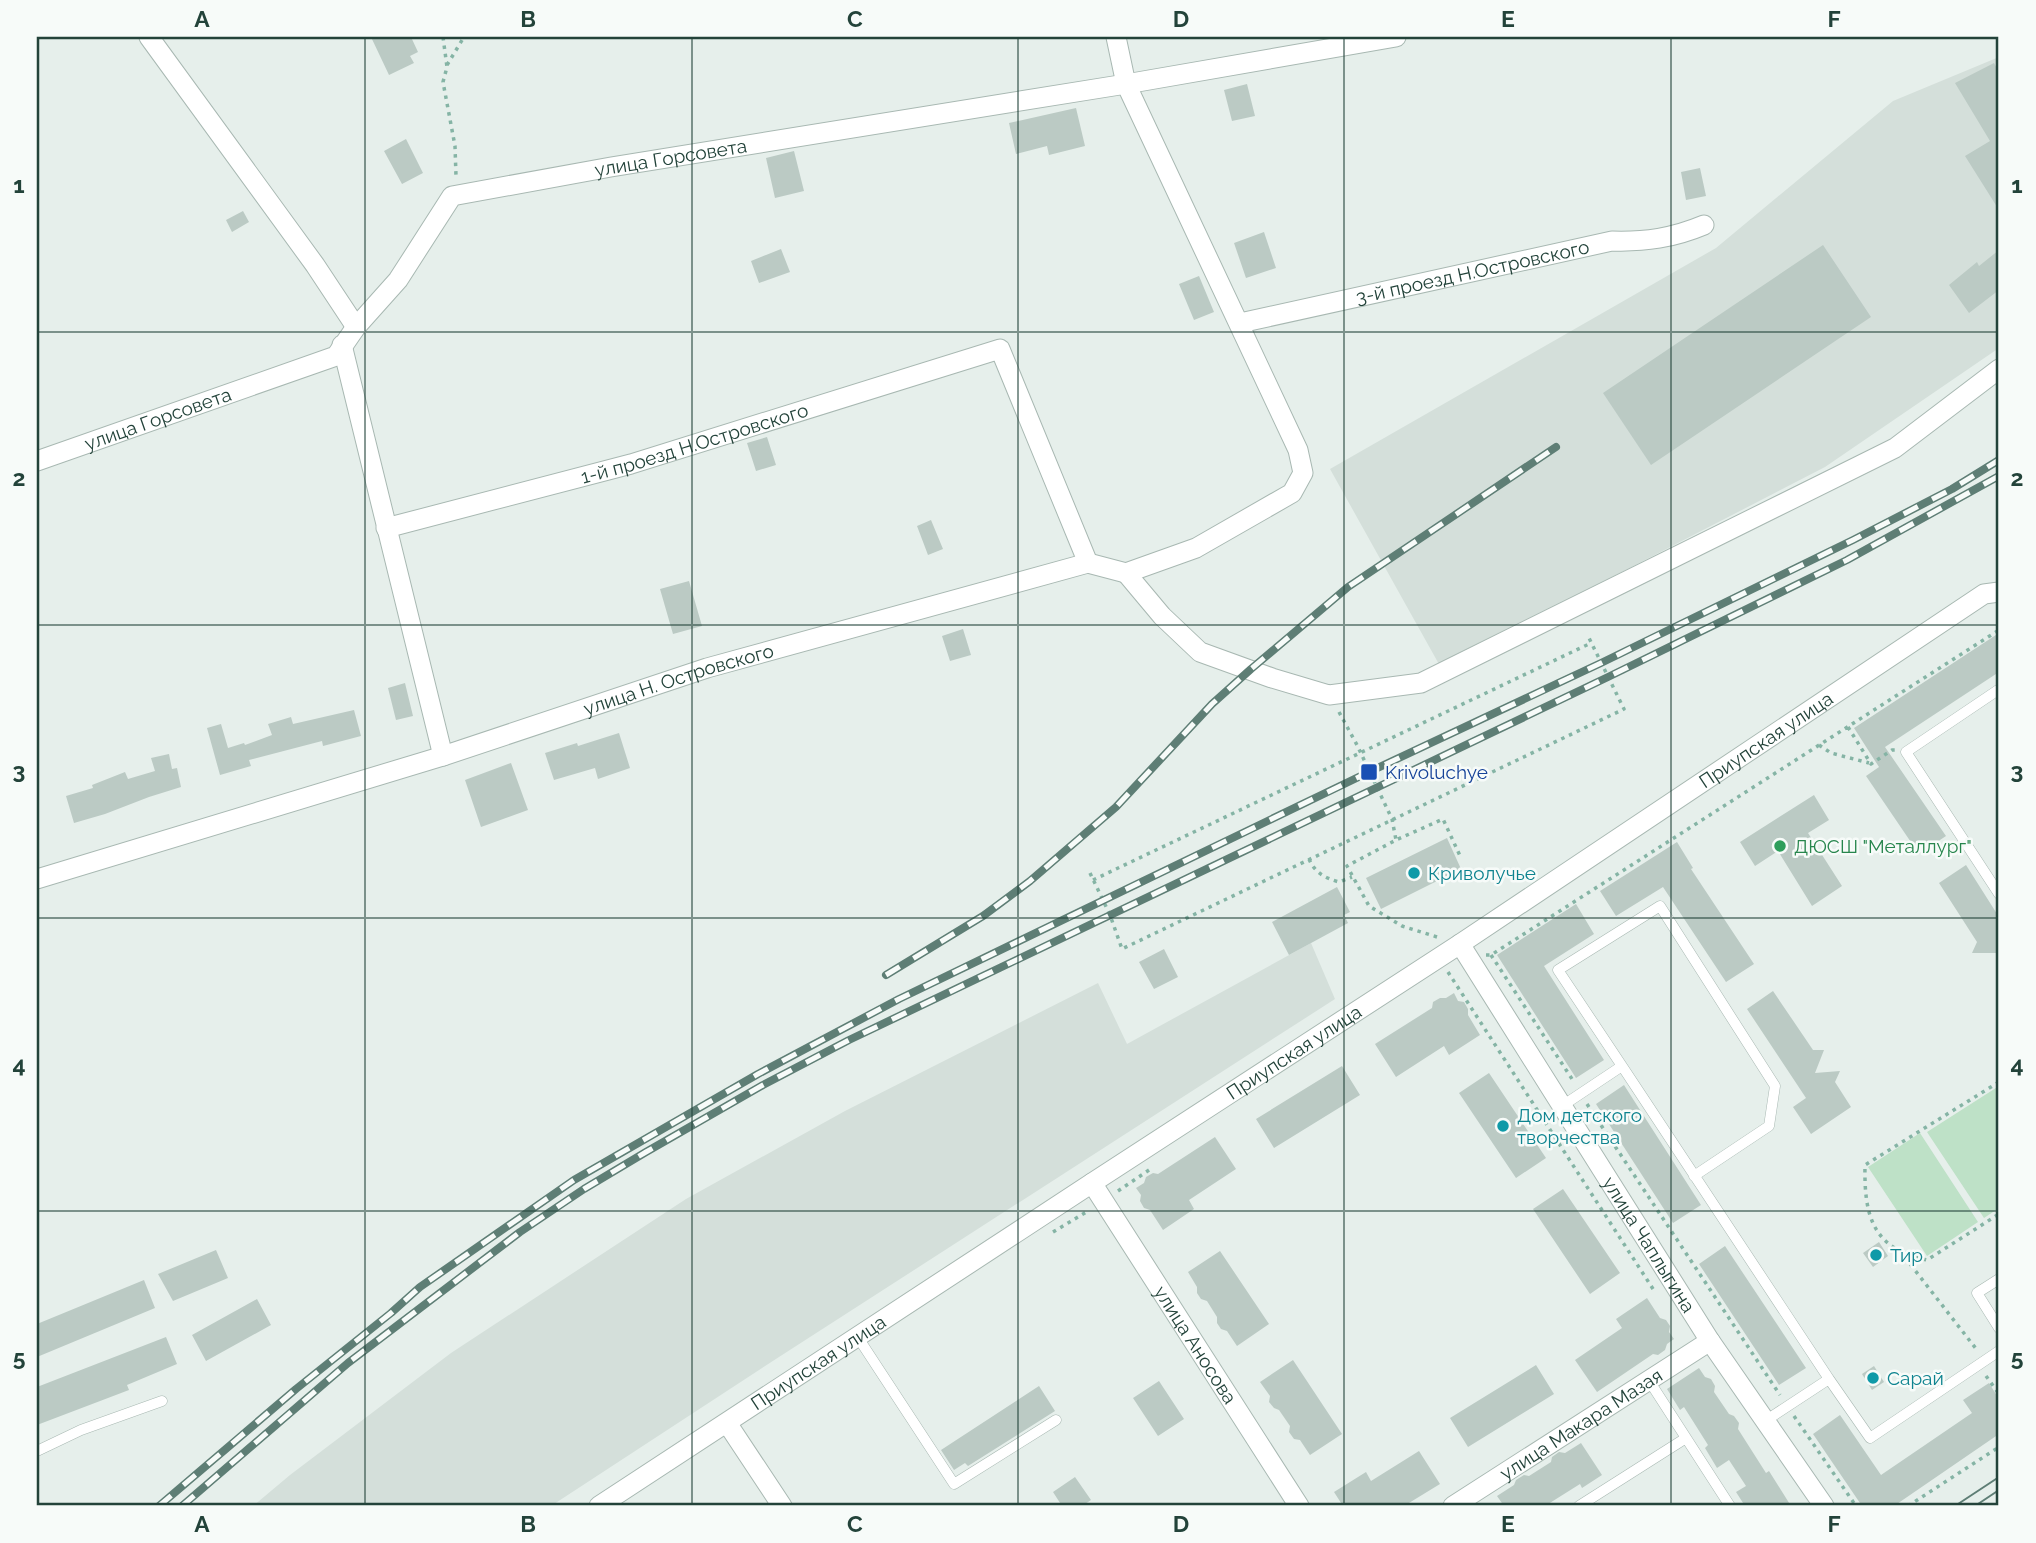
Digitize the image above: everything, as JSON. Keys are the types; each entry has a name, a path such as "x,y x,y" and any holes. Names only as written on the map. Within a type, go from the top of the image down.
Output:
{"street":[{"path":"149,37 315,265 356,327"},
{"path":"1088,563 1126,573 1196,548 1292,493 1303,473 1298,450 1126,84 1116,37"},
{"name":"улица Горсовета","path":"37,461 336,356 356,327 398,280 452,196 611,167 1126,84 1396,37"},
{"name":"3-й проезд Н.Островского","path":"1240,323 1612,241 1654,240 1686,233 1704,225"},
{"path":"342,345 443,756"},
{"name":"1-й проезд Н.Островского","path":"386,528 631,464 1000,349 1088,563"},
{"path":"1126,573 1162,616 1199,652 1329,695 1421,683 1895,448 1999,369"},
{"name":"улица Н. Островского","path":"37,879 443,756 707,668 1088,563"},
{"name":"Приупская улица","path":"599,1506 1091,1183 1463,949 1992,593"},
{"name":"улица Чаплыгина","path":"1463,949 1710,1341 1824,1506"},
{"name":"улица Аносова","path":"1091,1183 1298,1506"},
{"name":"улица Макара Мазая","path":"1453,1506 1710,1341"},
{"path":"727,1423 782,1506"}],"lane":[{"path":"1999,693 1998,691 1906,752 1999,894"},
{"path":"1694,1175 1769,1126 1775,1086 1660,906 1558,970 1829,1379 1870,1438 1999,1351"},
{"path":"1562,1106 1622,1066"},
{"path":"1999,1279 1977,1293 1999,1328"},
{"path":"857,1336 954,1483 1056,1420"},
{"path":"1648,1379 1730,1506"},
{"path":"1765,1421 1829,1379"},
{"path":"37,1451 82,1430 162,1401"},
{"path":"1579,1506 1686,1438"}],"path":[{"path":"443,37 447,67"},
{"path":"452,196 457,172 455,146 443,82 447,67 464,37"},
{"path":"1461,858 1443,819 1347,866 1369,906 1386,918 1463,949 1491,955 1999,630"},
{"path":"1090,873 1122,949 1625,709 1588,636"},
{"path":"1093,880 1591,643"},
{"path":"1329,695 1392,819 1396,840"},
{"path":"1848,727 1871,764"},
{"path":"1819,745 1831,753 1871,764 1892,750 1906,752"},
{"path":"1309,859 1313,869 1326,878 1339,882 1352,877"},
{"path":"1491,955 1856,1506"},
{"path":"1999,1082 1865,1166 1869,1218 1886,1243 1899,1251 1927,1260 1999,1214"},
{"path":"1899,1251 1982,1362 1999,1394"},
{"path":"1908,1506 1999,1447"}],"shaded area":[{"path":"1999,57 1999,348 1825,467 1440,666 1330,469 1716,248 1893,101"},
{"path":"1311,943 1335,999 551,1506 253,1506 451,1353 686,1199 845,1111 1098,983 1127,1044"}],"green space":[{"path":"1999,1086 1999,1208 1984,1218 1927,1132"},
{"path":"1920,1133 1978,1222 1927,1256 1868,1167"}],"building":[{"path":"371,37 411,37 418,52 410,56 414,63 389,75"},
{"path":"1994,63 1999,72 1999,210 1965,156 1990,141 1955,83"},
{"path":"1247,84 1255,116 1232,121 1224,90"},
{"path":"1076,108 1085,146 1049,155 1047,146 1016,154 1009,123"},
{"path":"406,139 423,173 402,184 384,151"},
{"path":"794,151 804,191 775,198 766,158"},
{"path":"1700,168 1706,196 1686,200 1681,172"},
{"path":"243,211 249,222 232,232 226,220"},
{"path":"1264,232 1276,268 1246,278 1234,243"},
{"path":"1823,245 1871,317 1651,465 1603,393"},
{"path":"781,249 790,272 759,283 751,261"},
{"path":"1999,250 1999,290 1969,313 1949,285 1977,262 1979,266"},
{"path":"1199,276 1214,312 1194,320 1179,284"},
{"path":"767,437 776,465 756,471 747,443"},
{"path":"931,520 943,549 928,555 917,526"},
{"path":"689,581 702,626 673,634 660,589"},
{"path":"963,629 971,655 950,661 942,636"},
{"path":"1999,633 1999,672 1885,747 1946,836 1919,854 1866,776 1879,767 1854,728"},
{"path":"405,683 413,716 396,720 388,688"},
{"path":"354,710 361,736 323,746 322,741 249,760 251,766 220,775 207,728 221,724 228,748 272,735 268,724 291,717 293,724"},
{"path":"619,733 630,768 598,779 595,768 554,780 545,753"},
{"path":"169,754 172,769 177,768 181,787 74,823 66,796 93,788 92,785 125,772 128,779 155,771 151,758"},
{"path":"511,763 528,810 481,827 465,780"},
{"name":"ДЮСШ \"Металлург\"","path":"1814,795 1829,820 1808,833 1842,886 1812,906 1778,851 1755,866 1740,842"},
{"name":"Криволучье","path":"1447,838 1461,869 1381,909 1366,878"},
{"path":"1677,842 1693,868 1691,869 1754,964 1726,982 1663,887 1616,916 1600,891"},
{"path":"1966,865 1999,917 1999,953 1972,953 1977,942 1939,883"},
{"path":"1337,887 1350,912 1344,915 1348,923 1289,955 1272,922"},
{"path":"1576,904 1594,934 1544,966 1604,1060 1576,1078 1497,955"},
{"path":"1164,949 1178,977 1154,989 1139,962"},
{"path":"1773,991 1813,1050 1824,1050 1815,1073 1840,1071 1835,1082 1851,1107 1811,1134 1793,1107 1806,1098 1747,1009"},
{"path":"1454,993 1458,1001 1464,1002 1480,1035 1449,1055 1444,1046 1396,1077 1375,1044 1432,1008 1433,1002"},
{"path":"1342,1066 1360,1095 1274,1148 1256,1119"},
{"name":"Дом детского творчества","path":"1489,1073 1546,1158 1516,1178 1459,1093"},
{"path":"1624,1085 1701,1205 1673,1223 1596,1104"},
{"path":"1215,1137 1236,1169 1189,1200 1194,1209 1163,1230 1150,1210 1144,1208 1136,1188 1144,1183 1146,1177 1153,1173 1158,1174"},
{"path":"1563,1189 1620,1273 1590,1294 1533,1209"},
{"name":"Тир","path":"1879,1242 1888,1256 1873,1267 1863,1253"},
{"path":"1725,1246 1806,1368 1779,1385 1699,1264"},
{"path":"216,1250 228,1278 173,1301 158,1274"},
{"path":"1220,1251 1269,1324 1237,1346 1227,1331 1221,1329 1217,1323 1217,1317 1207,1301 1201,1299 1197,1293 1197,1287 1188,1272"},
{"path":"144,1280 155,1308 37,1357 37,1324"},
{"path":"1647,1298 1660,1318 1666,1320 1670,1326 1669,1332 1674,1339 1658,1355 1653,1354 1597,1392 1575,1360 1622,1328 1616,1319"},
{"path":"257,1299 271,1325 206,1361 192,1335"},
{"path":"166,1337 177,1364 127,1385 129,1390 37,1425 37,1387"},
{"path":"1293,1360 1342,1434 1310,1455 1300,1440 1294,1439 1289,1432 1290,1426 1279,1410 1269,1402 1270,1396 1260,1382"},
{"path":"1536,1365 1554,1394 1468,1447 1450,1418"},
{"name":"Сарай","path":"1874,1366 1884,1382 1872,1390 1862,1374"},
{"path":"1699,1368 1705,1377 1711,1379 1715,1386 1714,1392 1729,1414 1739,1423 1738,1429 1791,1506 1745,1506 1736,1492 1746,1486 1729,1460 1717,1468 1705,1448 1708,1445 1684,1407 1680,1410 1667,1389"},
{"path":"1159,1381 1184,1419 1158,1436 1133,1398"},
{"path":"1989,1383 1999,1399 1999,1434 1894,1506 1862,1506 1813,1434 1840,1415 1881,1475 1972,1413 1963,1400"},
{"path":"1039,1386 1055,1411 968,1466 965,1463 954,1470 941,1450"},
{"path":"1581,1443 1602,1475 1582,1488 1580,1484 1545,1506 1504,1506 1497,1496 1514,1485 1516,1480 1524,1475 1529,1476 1551,1462 1552,1457 1559,1452 1565,1453"},
{"path":"1419,1451 1440,1484 1404,1506 1343,1506 1334,1492 1366,1472 1371,1481"},
{"path":"1075,1477 1091,1500 1082,1506 1062,1506 1053,1492"}],"tram line":[{"path":"1955,1506 1999,1477"},
{"path":"1975,1506 1999,1490"}],"railway":[{"path":"886,975 983,916 1030,881 1116,807 1212,704 1348,587 1556,447"},
{"path":"159,1506 420,1287 574,1180 758,1074 899,999 1853,540 1952,489 1999,460"},
{"path":"182,1506 348,1363 520,1232 584,1189 763,1085 849,1040 1847,560 1999,476"}],"place":[{"name":"Krivoluchye","path":"1369,772"},
{"name":"ДЮСШ \"Металлург\"","path":"1780,846"},
{"name":"Криволучье","path":"1414,873"},
{"name":"Дом детского творчества","path":"1503,1126"},
{"name":"Тир","path":"1876,1255"},
{"name":"Сарай","path":"1873,1378"}]}
